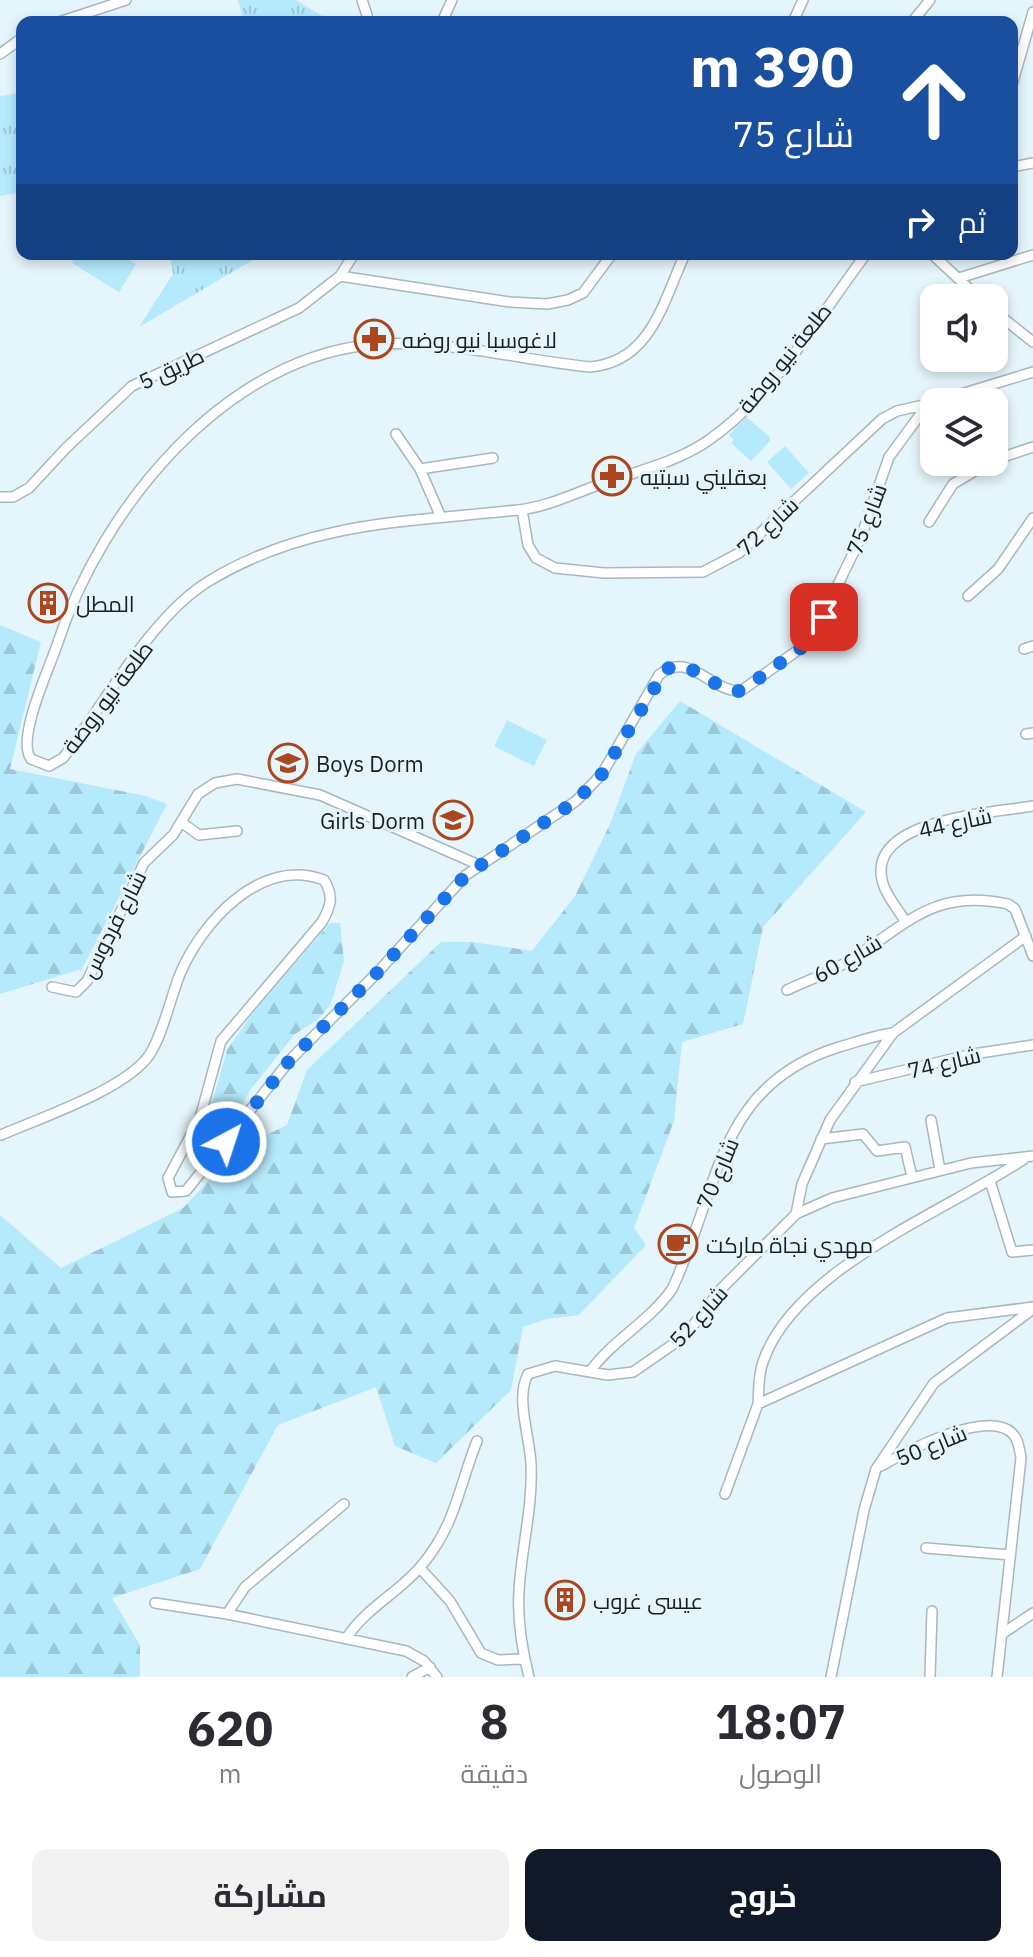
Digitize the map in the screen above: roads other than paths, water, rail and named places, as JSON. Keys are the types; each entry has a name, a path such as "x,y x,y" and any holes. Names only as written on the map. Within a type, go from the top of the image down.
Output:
{"street":[{"path":"77,16 126,0"},
{"path":"362,0 367,15"},
{"path":"789,0 801,4"},
{"path":"917,16 930,0"},
{"path":"1018,62 1033,12"},
{"path":"1022,47 1033,50"},
{"name":"طريق 5","path":"0,498 13,497 29,488 66,448 146,377 274,321 316,297 340,276 350,260"},
{"path":"340,276 510,302 547,304 583,293 598,278 608,260"},
{"name":"طلعة نيو روضة","path":"682,260 648,334 623,360 609,366 567,365 436,347 381,344 340,351 295,367 264,380 235,400 178,445 134,492 102,544 68,611 35,708 26,752 38,764 49,766 63,758 134,659 185,600 207,582 291,542 363,524 522,510 652,467 704,443 762,391 861,260"},
{"path":"939,260 965,284"},
{"path":"959,278 1017,260"},
{"path":"1008,322 1033,342"},
{"path":"981,388 1033,372"},
{"name":"شارع 72","path":"522,510 528,545 536,558 555,568 604,573 703,572 739,553 882,419 897,411 920,406"},
{"name":"شارع 75","path":"479,865 576,801 602,774 666,669 692,668 725,689 741,691 805,645 824,617 861,537 889,457 920,418"},
{"path":"396,434 420,469 440,515"},
{"path":"1008,456 1033,447"},
{"path":"420,469 493,458"},
{"path":"929,522 953,484 967,476"},
{"path":"968,596 998,569 1033,518"},
{"name":"شارع فردوس","path":"52,987 76,992 87,981 144,863 173,835 198,794 215,783 237,779 320,795 479,865"},
{"name":"شارع 44","path":"905,921 884,887 883,874 886,854 900,836 938,824 1033,806"},
{"path":"181,822 199,835 237,831"},
{"path":"461,856 466,875"},
{"path":"1,1135 110,1088 149,1055 181,970 211,921 246,891 290,875 324,880 331,890 332,901 322,922 221,1041 200,1118 168,1178 172,1192 186,1191 290,1060 479,865"},
{"path":"905,921 936,906 999,902 1015,909 1033,956"},
{"name":"شارع 60","path":"787,990 834,970 905,921"},
{"path":"796,1214 802,1184 821,1139 855,1082 893,1033 1026,936"},
{"name":"شارع 70","path":"591,1370 608,1350 663,1303 672,1289 738,1123 764,1088 804,1059 893,1033"},
{"name":"شارع 74","path":"855,1082 973,1054 1033,1045"},
{"path":"931,1120 940,1170"},
{"path":"821,1139 859,1134 867,1136 877,1151 905,1147 912,1177"},
{"path":"725,1494 758,1404 765,1356 778,1331 804,1301 833,1274 1030,1157"},
{"name":"شارع 52","path":"524,1659 518,1593 531,1506 531,1463 523,1383 528,1374 543,1367 570,1366 608,1375 633,1372 669,1350 731,1278 796,1214 832,1198 940,1170 1030,1157"},
{"path":"990,1181 1001,1208 1012,1252 1033,1250"},
{"path":"758,1404 947,1318 1033,1308"},
{"name":"شارع 50","path":"876,1469 934,1383 1033,1308"},
{"name":"شارع 50","path":"876,1469 950,1434 994,1426 1008,1430 1016,1438 1021,1458 997,1677"},
{"path":"346,1639 420,1568 451,1523 460,1483 477,1441"},
{"path":"831,1677 864,1510 876,1469"},
{"path":"227,1614 245,1587 344,1504"},
{"path":"926,1548 1010,1555"},
{"path":"420,1568 450,1601 481,1653 498,1660 524,1659 529,1677"},
{"path":"155,1603 227,1614 406,1651 430,1667 437,1677"},
{"path":"930,1677 932,1611"},
{"path":"1002,1634 1033,1613"},
{"path":"412,1677 430,1667"}],"place":[{"name":"لاغوسبا نيو روضه","path":"374,339"},
{"name":"بعقليني سبتيه","path":"612,476"},
{"name":"المطل","path":"48,603"},
{"name":"Boys Dorm","path":"288,763"},
{"name":"Girls Dorm","path":"453,820"},
{"name":"مهدي نجاة ماركت","path":"678,1244"},
{"name":"عيسى غروب","path":"565,1600"}]}
